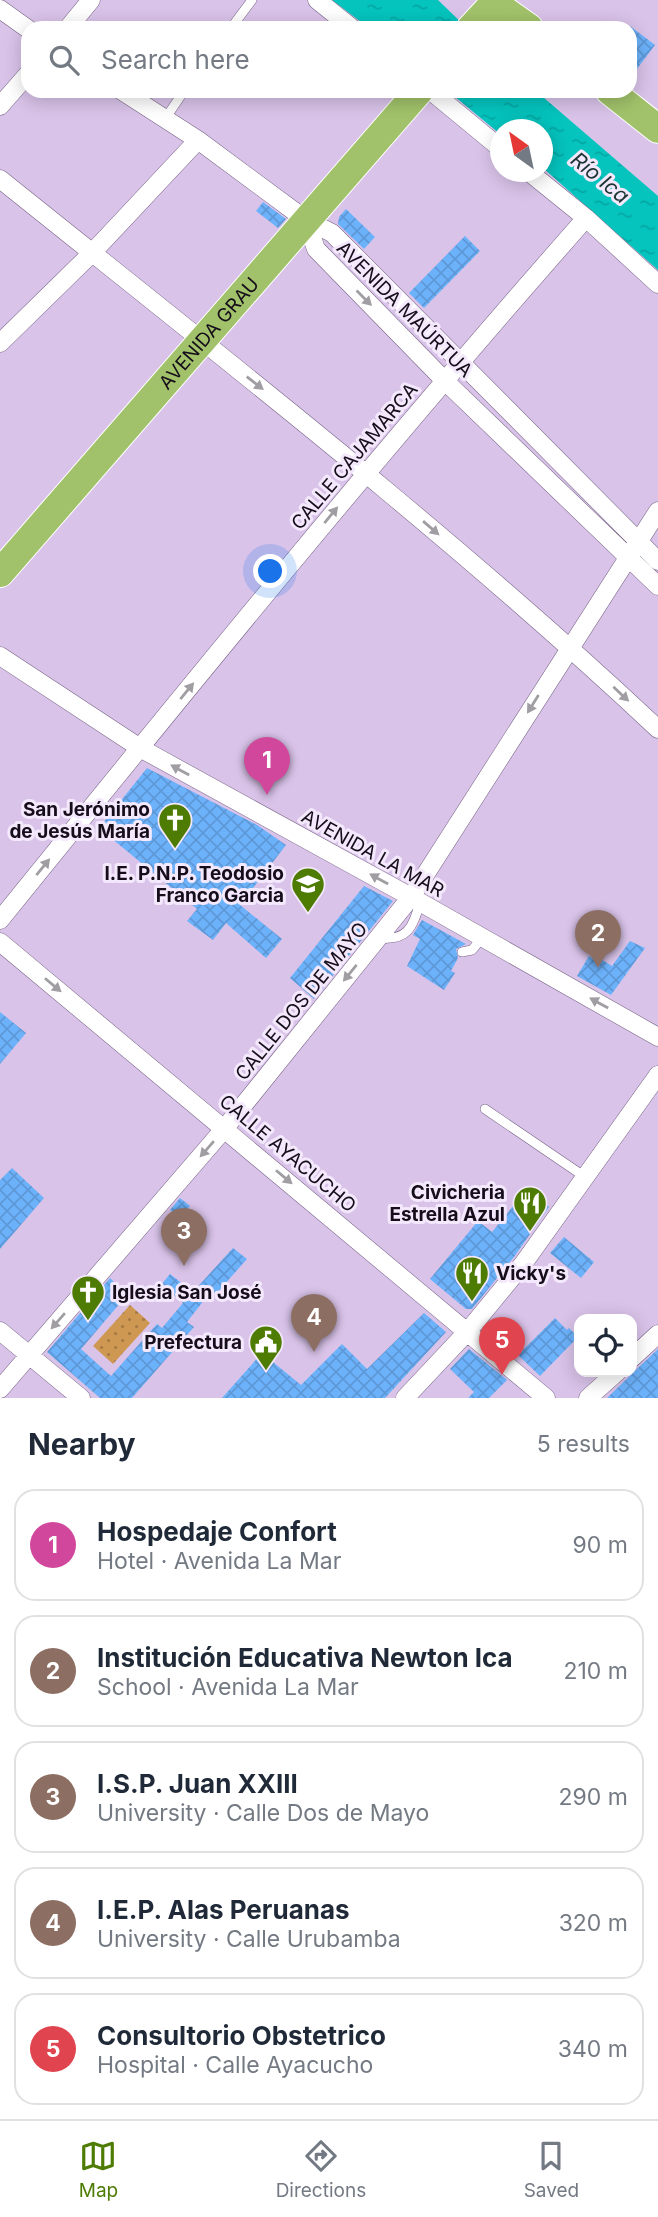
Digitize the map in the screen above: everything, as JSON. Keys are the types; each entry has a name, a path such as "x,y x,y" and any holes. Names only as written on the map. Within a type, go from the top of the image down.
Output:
{"main road":[{"path":"484,13 508,21"},
{"name":"AVENIDA GRAU","path":"0,573 413,98"},
{"path":"619,98 658,129"}],"street":[{"path":"74,21 91,0"},
{"path":"317,0 343,21"},
{"path":"0,9 21,24"},
{"path":"0,106 21,83"},
{"path":"133,98 198,141 306,220"},
{"path":"439,98 490,140"},
{"path":"0,342 92,253 198,141"},
{"path":"0,179 366,472 570,646 658,729"},
{"path":"541,182 586,218 658,284"},
{"name":"CALLE CAJAMARCA","path":"0,920 366,472 586,218"},
{"name":"AVENIDA MAÚRTUA","path":"306,220 332,233 658,561"},
{"name":"AVENIDA MAÚRTUA","path":"306,220 316,249 445,381 658,586"},
{"name":"CALLE DOS DE MAYO","path":"0,1389 225,1128 378,938 415,900 570,646 658,510"},
{"name":"AVENIDA LA MAR","path":"0,656 139,748 658,1037"},
{"name":"CALLE AYACUCHO","path":"0,942 546,1398"},
{"path":"405,1398 468,1331 523,1264 658,1075"},
{"path":"0,1331 81,1398"},
{"path":"637,1353 658,1334"},
{"path":"588,1398 611,1377"}],"lane":[{"path":"236,21 252,0"},
{"path":"165,119 179,98"},
{"path":"378,938 401,936 415,926 415,900"},
{"path":"462,952 472,950 482,937"},
{"path":"485,1109 585,1177"}],"shaded area":[{"path":"130,1305 150,1323 113,1364 93,1346"}],"water":[{"path":"332,0 438,0 460,21 360,21"},
{"name":"Río Ica","path":"456,98 544,98 658,196 658,270 553,177 553,119 490,119 490,126"}],"building":[{"path":"637,31 655,45 637,69"},
{"path":"263,202 286,219 278,228 256,211"},
{"path":"346,209 375,237 364,249 338,224 339,217"},
{"path":"465,236 480,251 424,308 409,293"},
{"name":"San Jerónimo de Jesús María","path":"147,768 257,825 286,845 240,905 282,939 266,958 226,923 213,940 187,921 197,909 99,828"},
{"path":"364,886 393,901 314,999 290,978"},
{"path":"422,920 466,944 456,949 458,958 451,971 455,973 444,990 407,966 420,939 413,935"},
{"path":"630,941 645,948 611,995 577,976 589,956 599,963 601,959 612,966"},
{"path":"0,1012 26,1033 0,1064"},
{"path":"12,1168 44,1198 0,1249 0,1180"},
{"path":"527,1189 549,1207 514,1257 472,1309 466,1309 430,1279 478,1221 492,1232"},
{"path":"180,1198 190,1206 180,1218 170,1210"},
{"path":"564,1237 594,1262 581,1278 550,1253"},
{"path":"233,1248 247,1259 216,1294 212,1290 187,1322 194,1327 132,1398 100,1398 47,1352 110,1278 127,1295 81,1349 111,1376 157,1324 162,1328 183,1303 161,1285 170,1274 193,1292"},
{"path":"424,1313 446,1332 385,1398 222,1398 262,1353 301,1385 342,1344 367,1369"},
{"path":"555,1318 574,1333 574,1341 540,1376 518,1355"},
{"path":"469,1349 507,1380 489,1398 468,1398 474,1392 450,1369"},
{"path":"658,1349 658,1398 607,1398 629,1377 637,1377 639,1367"}],"place":[{"name":"Hospedaje Confort","path":"267,795"},
{"name":"San Jerónimo de Jesús María","path":"175,850"},
{"name":"I.E. P.N.P. Teodosio Franco Garcia","path":"308,914"},
{"name":"Institución Educativa Newton Ica","path":"598,968"},
{"name":"Civicheria Estrella Azul","path":"530,1233"},
{"name":"I.S.P. Juan XXIII","path":"184,1266"},
{"name":"Vicky's","path":"472,1303"},
{"name":"Iglesia San José","path":"88,1322"},
{"name":"I.E.P. Alas Peruanas","path":"314,1352"},
{"name":"Prefectura","path":"266,1372"},
{"name":"Consultorio Obstetrico","path":"502,1375"}]}
